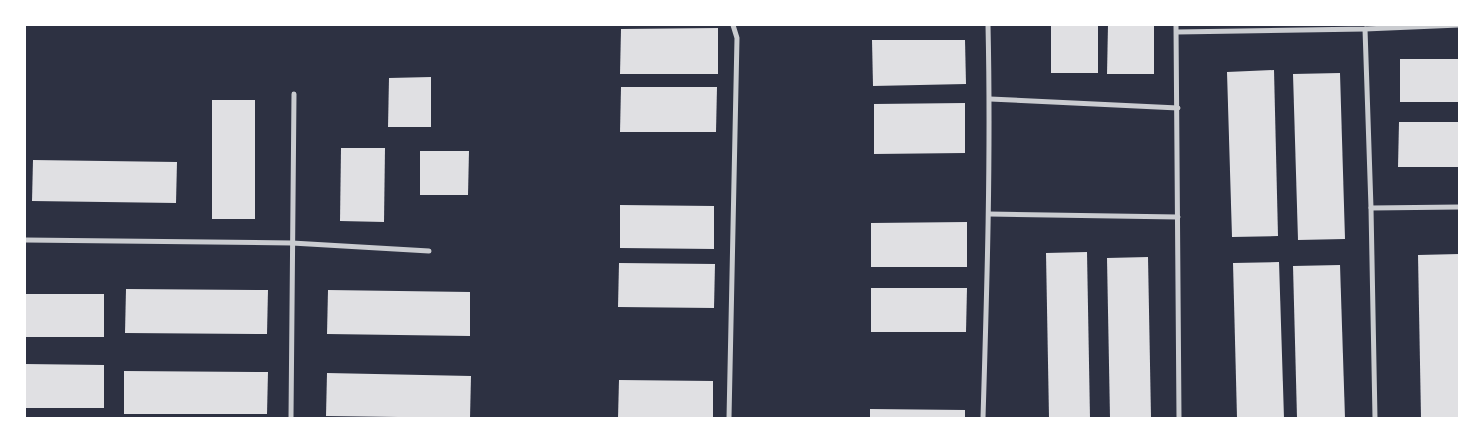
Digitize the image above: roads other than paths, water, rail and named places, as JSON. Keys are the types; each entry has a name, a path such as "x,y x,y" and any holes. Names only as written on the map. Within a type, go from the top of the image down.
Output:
{"street":[{"path":"729,418 737,38 733,25"},
{"path":"983,418 989,214 990,99 988,25"},
{"path":"1176,25 1179,418"},
{"path":"1177,32 1365,29 1459,25"},
{"path":"1365,29 1372,208 1375,418"},
{"path":"291,418 294,94"},
{"path":"990,99 1178,108"},
{"path":"1372,208 1459,207"},
{"path":"989,214 1178,217"},
{"path":"25,240 292,243 429,251"}]}
